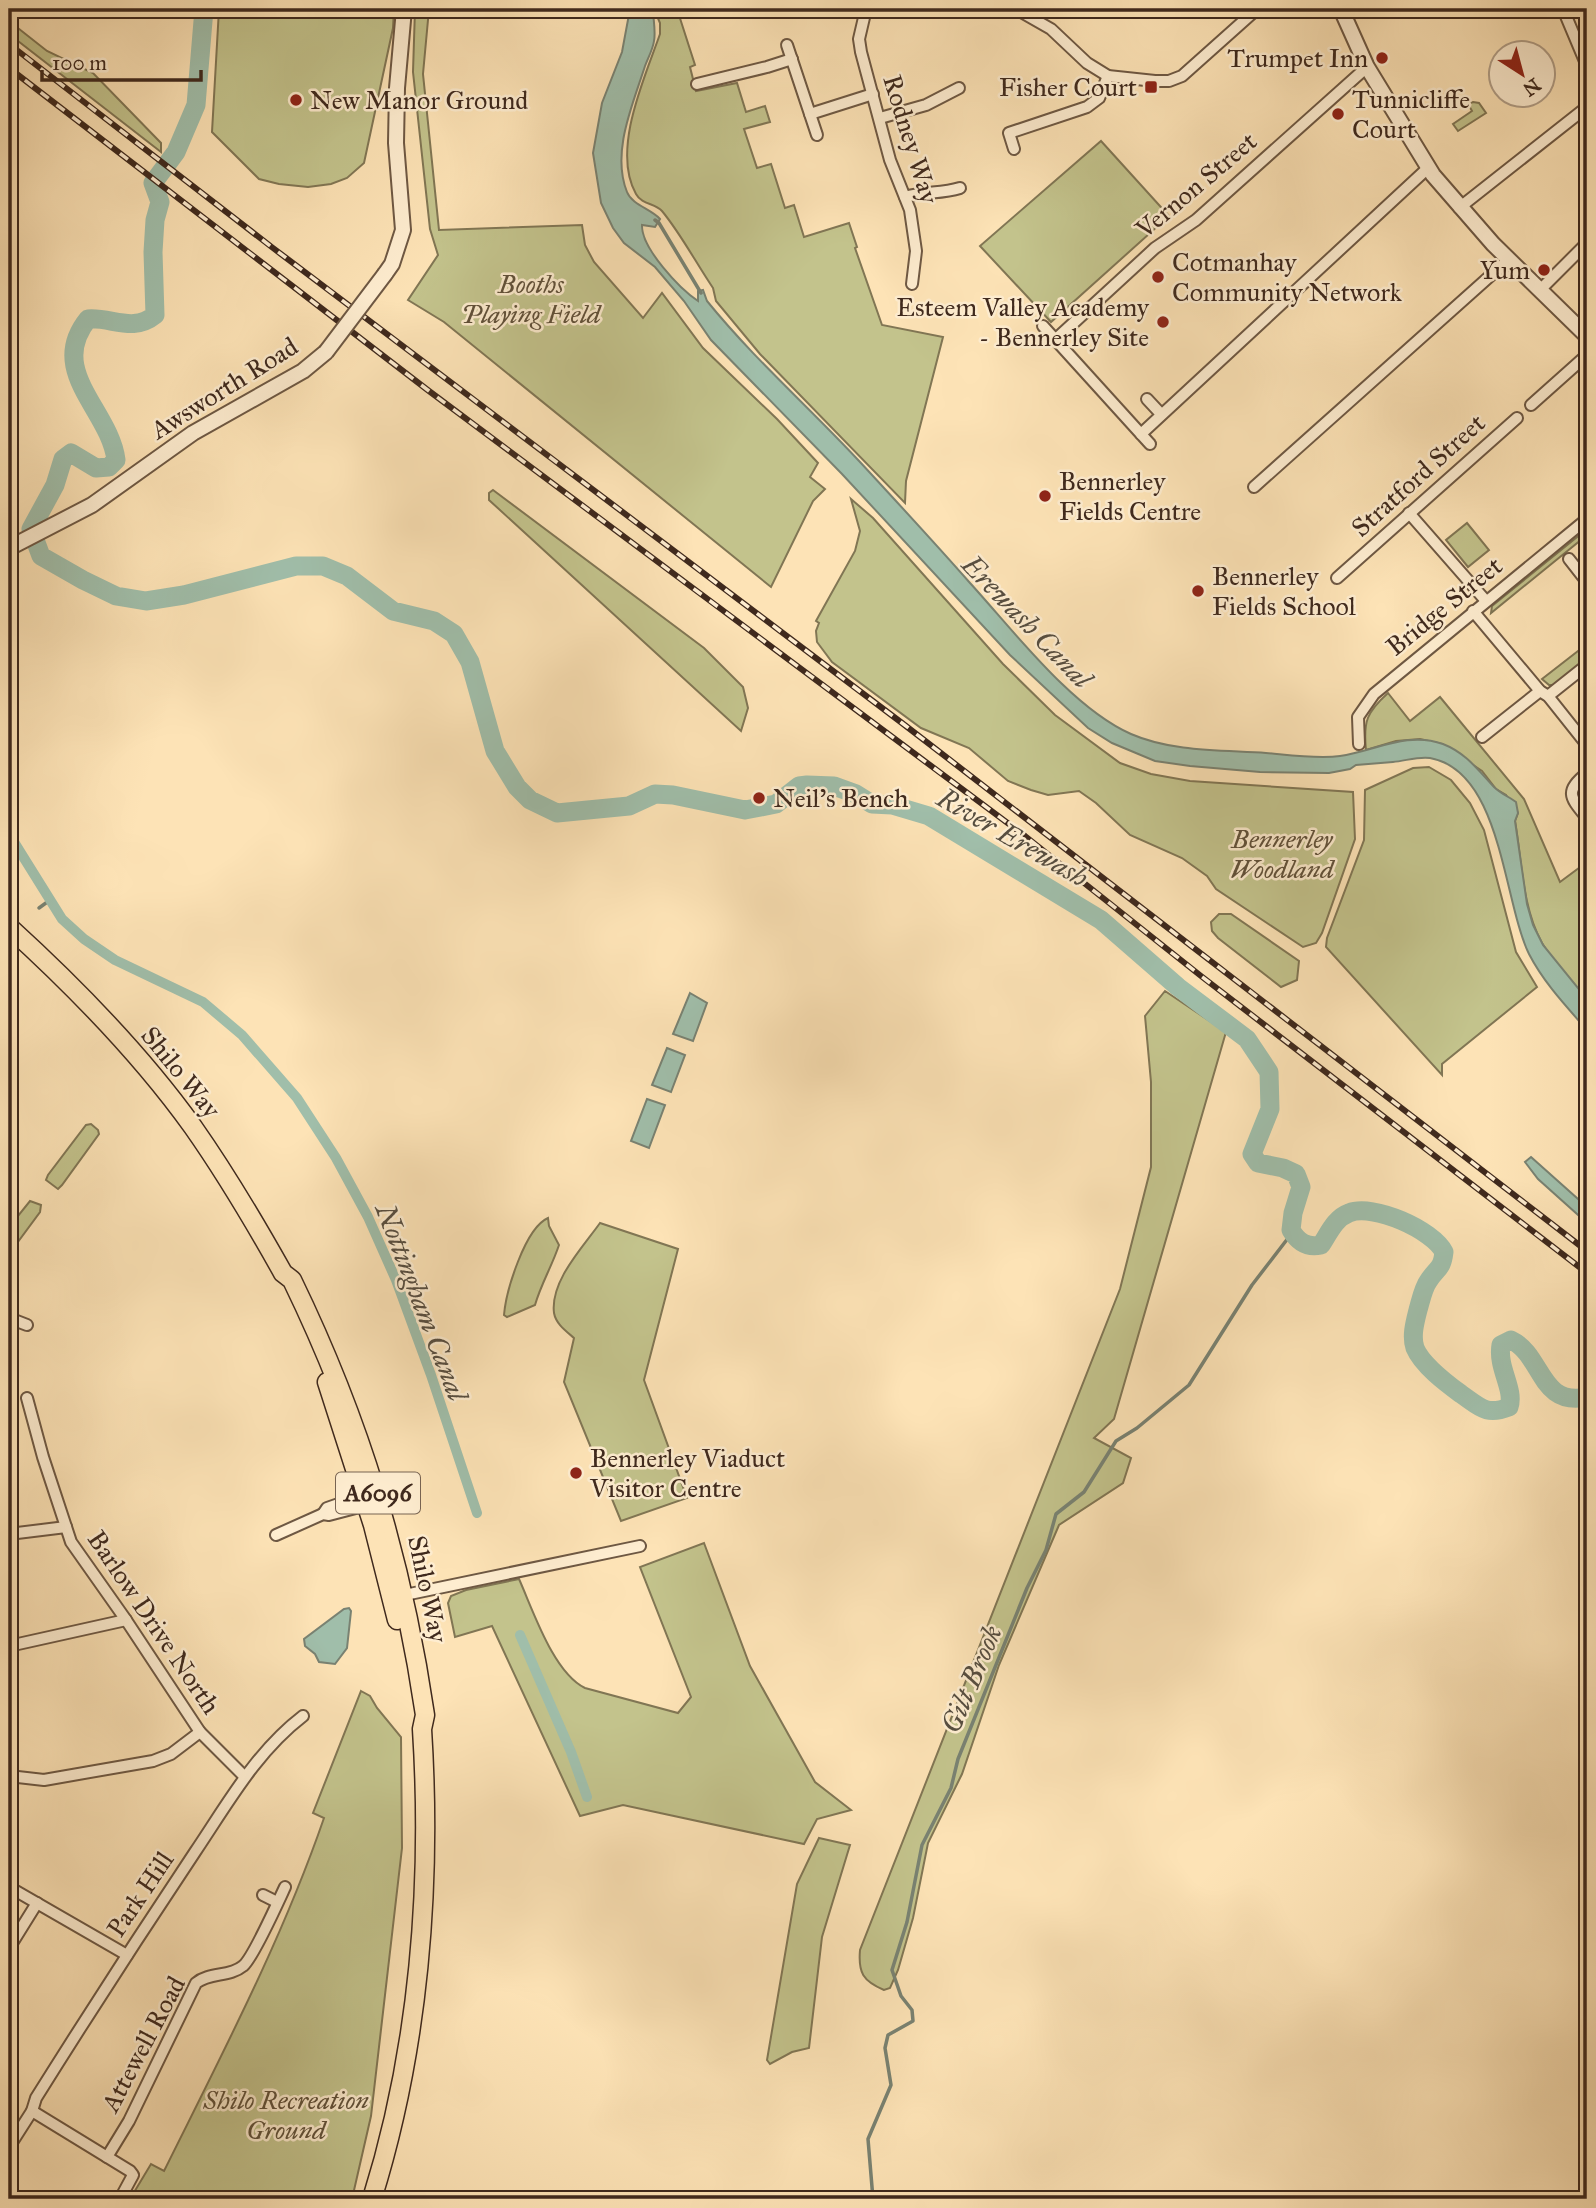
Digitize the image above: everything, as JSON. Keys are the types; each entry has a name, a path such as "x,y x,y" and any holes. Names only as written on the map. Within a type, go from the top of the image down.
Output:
{"main road":[{"name":"Shilo Way","path":"9,927 93,1007 167,1094 223,1172 283,1273 283,1284 310,1340 372,1499 404,1594 425,1715 422,1729 425,1859 415,1987 399,2094 372,2199"},
{"name":"Shilo Way","path":"372,1499 414,1716 422,1729"}],"street":[{"name":"Awsworth Road","path":"18,544 92,505 193,433 303,371 326,352 385,274 392,264 402,230 396,143 397,88 404,9"},
{"name":"Rodney Way","path":"866,9 859,39 915,238 912,284"},
{"path":"1016,9 1051,29 1087,63 1108,76 1146,81 1175,80 1257,9"},
{"path":"1341,9 1367,67 1428,168 1459,208 1508,260 1587,336"},
{"path":"1563,9 1587,66"},
{"path":"787,45 817,135"},
{"path":"697,84 792,59"},
{"name":"Vernon Street","path":"1055,340 1155,248 1196,220 1367,67"},
{"path":"1014,149 1009,133 1087,107 1099,98 1108,76"},
{"path":"880,117 926,105 959,88"},
{"path":"810,114 873,94"},
{"path":"1459,208 1587,107"},
{"path":"1141,433 1428,168"},
{"path":"905,197 926,191 941,193 961,187"},
{"path":"1539,291 1587,243"},
{"path":"1254,487 1508,260"},
{"path":"1043,326 1150,444"},
{"path":"1531,405 1587,355"},
{"path":"1147,399 1161,414"},
{"name":"Stratford Street","path":"1337,578 1345,564 1409,513 1517,418"},
{"path":"1409,513 1486,601"},
{"name":"Bridge Street","path":"1359,744 1357,718 1366,703 1382,687 1587,519"},
{"path":"1569,559 1587,582"},
{"path":"1473,611 1587,745"},
{"path":"1482,737 1587,665"},
{"path":"1587,774 1575,783 1571,792 1573,800 1587,818"},
{"path":"9,1318 27,1325"},
{"name":"Barlow Drive North","path":"27,1398 71,1542 200,1732 244,1776"},
{"path":"276,1535 323,1514 328,1516 372,1499"},
{"path":"9,1534 66,1527"},
{"path":"396,1616 398,1599 404,1594 640,1546"},
{"path":"9,1646 126,1620"},
{"name":"Park Hill","path":"9,2147 32,2111 36,2098 244,1776 286,1729 303,1716"},
{"path":"9,1776 44,1780 153,1761 171,1754 200,1732"},
{"path":"9,1887 127,1955"},
{"name":"Attewell Road","path":"107,2157 129,2121 196,1983 201,1978 244,1966 285,1887"},
{"path":"263,1895 278,1902"},
{"path":"9,1948 37,1903"},
{"path":"32,2111 130,2171 133,2175 120,2199"}],"green space":[{"name":"New Manor Ground","path":"219,9 394,9 393,28 364,163 347,178 331,184 308,187 259,179 212,132"},
{"name":"Booths Playing Field","path":"415,9 429,9 423,74 439,230 582,225 585,245 594,262 643,318 662,293 703,348 777,419 818,463 810,477 825,489 813,501 771,587 444,322 408,300 438,255 430,229 413,72"},
{"path":"654,9 677,9 695,65 690,67 696,91 737,83 746,112 765,106 770,122 744,129 757,168 771,164 785,208 794,205 804,237 849,223 882,325 943,337 906,481 905,503 760,354 716,301 713,288 669,220 659,208 636,194 629,176 629,135 639,92 660,34 660,23"},
{"path":"9,21 47,51 93,73 161,143 161,152 9,34"},
{"path":"1479,103 1486,113 1458,131 1453,124 1472,111 1468,104"},
{"path":"1101,141 1169,216 1051,322 980,246"},
{"path":"493,490 704,648 743,687 748,708 741,731 489,500 489,493"},
{"name":"Bennerley Woodland","path":"851,499 873,518 1003,664 1055,715 1120,763 1151,774 1190,781 1353,792 1355,839 1322,933 1316,943 1303,947 1216,889 1207,876 1182,858 1130,835 1079,791 1048,795 1008,781 969,748 921,728 832,662 817,642 816,631 819,623 816,621 855,551 860,531"},
{"path":"1467,523 1489,550 1468,567 1446,540"},
{"path":"1587,529 1587,535 1491,613 1492,606"},
{"path":"1587,644 1587,658 1554,685 1549,685 1542,679"},
{"path":"1388,693 1410,721 1440,697 1524,799 1560,882 1587,862 1587,999 1552,958 1535,929 1524,884 1515,821 1518,813 1506,795 1496,789 1482,771 1442,744 1420,739 1396,741 1366,750 1365,732 1368,718"},
{"path":"1429,767 1451,780 1470,803 1484,830 1516,952 1537,987 1442,1064 1442,1075 1326,947 1364,840 1365,790 1413,768"},
{"path":"1219,914 1231,914 1299,961 1297,980 1281,987 1218,938 1212,931 1211,922"},
{"path":"1165,991 1226,1032 1114,1419 1094,1438 1131,1458 1123,1483 1059,1525 999,1665 962,1774 928,1843 913,1918 898,1970 890,1988 884,1990 863,1975 860,1950 1120,1289 1151,1167 1151,1082 1145,1016"},
{"path":"91,1124 99,1134 58,1189 46,1180 48,1175 86,1125"},
{"path":"30,1201 41,1205 40,1212 9,1254 9,1227"},
{"path":"548,1218 559,1245 535,1305 507,1317 504,1315 506,1304 518,1261 532,1234"},
{"path":"600,1223 678,1249 644,1380 687,1498 621,1521 564,1382 574,1338 559,1324 554,1313 554,1301 562,1277"},
{"path":"704,1543 750,1666 815,1782 851,1810 817,1819 804,1844 623,1805 580,1816 492,1626 455,1637 448,1603 451,1596 466,1590 519,1579 545,1639 563,1669 574,1680 585,1688 678,1713 691,1697 640,1567"},
{"name":"Shilo Recreation Ground","path":"361,1691 370,1696 401,1737 402,1848 371,2116 352,2199 189,2199 178,2192 174,2199 130,2199 151,2164 164,2171 270,1953 324,1818 313,1813"},
{"path":"819,1838 850,1845 822,1937 809,2048 792,2052 770,2064 767,2060 797,1884"}],"shaded area":[{"path":"630,9 653,9 655,37 622,145 623,177 629,196 660,219 655,227 642,225 643,234 672,278 698,301 698,291 703,290 707,301 744,343 860,462 1024,645 1065,687 1109,722 1147,740 1197,749 1331,757 1417,740 1443,744 1465,757 1496,789 1516,802 1518,813 1515,821 1527,904 1533,925 1543,945 1587,999 1587,1030 1548,984 1529,954 1520,931 1497,841 1486,812 1472,787 1454,768 1430,758 1421,758 1356,765 1350,769 1329,773 1260,772 1155,761 1112,743 1088,728 1010,655 842,474 711,340 684,301 655,267 624,243 601,203 593,153 602,103 622,52"},
{"path":"690,993 707,1003 693,1041 673,1034"},
{"path":"667,1048 685,1055 671,1092 652,1085"},
{"path":"647,1099 665,1105 649,1148 631,1141"},
{"path":"1531,1157 1587,1207 1587,1223 1538,1179 1525,1162"},
{"path":"349,1608 351,1611 347,1648 335,1664 319,1662 315,1654 305,1646 304,1639"}],"waterway":[{"name":"River Erewash","path":"204,9 196,105 176,152 153,183 160,202 155,220 153,252 155,315 139,323 130,324 88,319 77,338 74,356 77,373 103,424 116,460 109,467 96,468 71,453 63,459 55,485 31,529 41,556 116,596 146,601 184,595 296,566 323,566 347,576 393,611 434,621 454,634 470,662 495,751 517,787 530,800 557,813 629,806 655,794 673,795 745,810 776,804 799,786 807,785 834,786 856,794 872,804 892,805 929,816 1101,920 1178,987 1247,1039 1269,1072 1270,1109 1252,1154 1258,1163 1283,1168 1296,1174 1301,1187 1291,1230 1300,1241 1311,1246 1321,1245 1340,1218 1360,1211 1401,1220 1428,1235 1438,1244 1444,1252 1442,1262 1424,1290 1413,1334 1418,1354 1435,1373 1484,1409 1494,1411 1509,1407 1510,1393 1500,1354 1501,1345 1511,1340 1530,1357 1550,1387 1559,1394 1571,1398 1587,1397"},
{"path":"655,220 701,293"},
{"name":"Nottingham Canal","path":"9,834 62,919 84,939 115,960 203,1002 242,1035 297,1098 336,1158 368,1217 396,1280 477,1513"},
{"path":"39,908 50,900"},
{"name":"Gilt Brook","path":"873,2199 868,2139 891,2085 885,2048 888,2035 913,2021 912,2010 901,1996 892,1970 907,1922 922,1845 951,1788 958,1759 1027,1588 1046,1550 1056,1514 1084,1492 1116,1441 1137,1428 1189,1385 1252,1285 1292,1233"},
{"name":"Nottingham Canal","path":"520,1635 571,1752 587,1797"}],"railway":[{"path":"9,44 273,248 902,723 1587,1251"},
{"path":"9,68 429,391 1025,836 1201,976 1587,1273"}],"place":[{"name":"Trumpet Inn","path":"1382,58"},
{"name":"Fisher Court","path":"1151,87"},
{"name":"New Manor Ground","path":"296,100"},
{"name":"Tunnicliffe Court","path":"1338,114"},
{"name":"Yum","path":"1544,270"},
{"name":"Cotmanhay Community Network","path":"1158,277"},
{"name":"Esteem Valley Academy - Bennerley Site","path":"1163,322"},
{"name":"Bennerley Fields Centre","path":"1045,496"},
{"name":"Bennerley Fields School","path":"1198,591"},
{"name":"Neil's Bench","path":"759,798"},
{"name":"Bennerley Viaduct Visitor Centre","path":"576,1473"}],"water label":[{"name":"Erewash Canal","path":"1027,621"}]}
